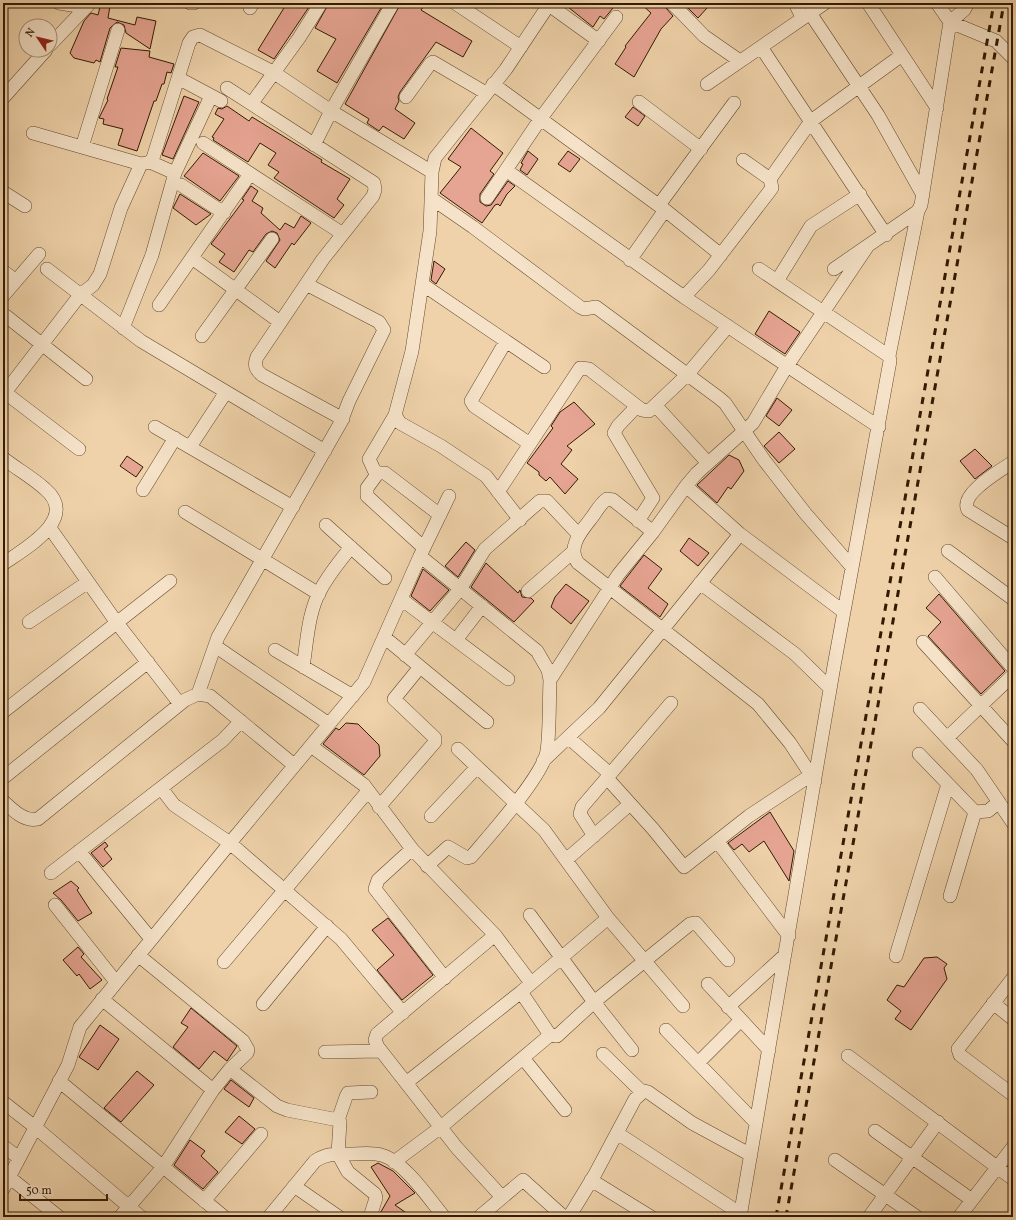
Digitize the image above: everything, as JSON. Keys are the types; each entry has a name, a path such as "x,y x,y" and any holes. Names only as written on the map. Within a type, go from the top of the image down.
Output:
{"street":[{"path":"59,3 87,5"},
{"path":"252,103 299,38 321,3"},
{"path":"314,146 331,111 393,3"},
{"path":"455,3 521,47"},
{"path":"672,3 704,36 740,61"},
{"path":"795,3 806,15 878,115 923,194"},
{"path":"707,84 825,3"},
{"path":"868,3 937,108"},
{"path":"938,3 950,22 996,41 1013,58"},
{"path":"616,1133 741,1216 789,936 813,778 879,427 889,368 889,356 918,211 923,194 950,22 964,10 968,3"},
{"path":"440,514 389,475 382,472 378,473 374,470 368,459 395,415 412,351 430,230 432,172 435,158 441,148 490,89 550,4 599,40"},
{"path":"58,36 87,5"},
{"path":"487,198 542,118 616,17"},
{"path":"82,147 118,30"},
{"path":"79,449 4,393 43,345 80,295 93,286 100,274 105,254 121,208 146,163 153,158 178,78 193,37 200,35 273,72 331,111 432,172"},
{"path":"761,47 886,234"},
{"path":"770,179 811,121 902,55"},
{"path":"3,98 39,58"},
{"path":"406,97 433,62 490,89 542,118 662,208 721,255"},
{"path":"123,328 152,255 178,179 216,98 178,78"},
{"path":"227,88 252,103 314,146 374,183 374,196 343,234 306,284 256,357 254,364 262,375 343,419"},
{"path":"639,102 700,149"},
{"path":"630,260 700,149 734,103"},
{"path":"33,133 146,163 178,179 224,212"},
{"path":"203,143 343,234"},
{"path":"684,297 721,255 770,192 772,183 770,179 743,160"},
{"path":"506,170 630,260 879,427"},
{"path":"159,305 250,174"},
{"path":"3,192 25,206"},
{"path":"777,281 811,226 860,194"},
{"path":"431,198 473,227 580,307 584,309 596,307 725,404 805,514 852,566"},
{"path":"834,270 918,211"},
{"path":"202,336 272,239"},
{"path":"550,680 612,588 618,576 653,532 686,486 708,463 753,423 787,366 867,248"},
{"path":"3,296 39,254"},
{"path":"192,258 280,322"},
{"path":"47,269 141,341 325,451"},
{"path":"759,270 889,356"},
{"path":"3,271 16,281"},
{"path":"198,694 218,637 343,419 349,401 384,330 379,322 306,284"},
{"path":"422,284 544,366"},
{"path":"6,316 86,379"},
{"path":"498,492 580,368 589,369 646,412 656,406 687,375 728,326"},
{"path":"506,341 471,401 474,406 530,444"},
{"path":"190,447 226,392"},
{"path":"637,406 618,426 614,433 653,498 638,521"},
{"path":"656,406 708,463"},
{"path":"395,415 396,420 400,423 472,465 486,476 520,520"},
{"path":"155,427 292,507"},
{"path":"143,490 175,438"},
{"path":"3,458 46,490 52,498 56,508 56,515 50,528 39,538 3,564"},
{"path":"1013,462 973,491 967,501 966,507 968,510 1013,538"},
{"path":"378,473 367,488 367,496 460,589 538,651 548,670 550,680 546,752 543,761"},
{"path":"686,486 740,534 844,612"},
{"path":"3,1189 68,1065 80,1027 294,765 364,682 422,552 449,496"},
{"path":"653,532 610,498 604,501 579,535 574,551 575,558 578,563 612,588 662,630 762,708 790,743 813,778"},
{"path":"405,655 460,589 485,548 520,520 534,506 544,500 547,501 579,535"},
{"path":"185,512 318,594"},
{"path":"326,525 385,578"},
{"path":"50,528 117,623 180,704"},
{"path":"426,866 448,847 467,858 471,857 515,803 543,761 599,708 740,534"},
{"path":"303,667 310,620 318,594 351,547"},
{"path":"528,591 574,551"},
{"path":"948,551 1013,599"},
{"path":"935,577 1013,668"},
{"path":"3,710 170,581"},
{"path":"29,622 88,582"},
{"path":"700,583 795,654 830,688"},
{"path":"401,599 508,679"},
{"path":"456,640 482,606"},
{"path":"384,637 487,722"},
{"path":"923,642 1013,741"},
{"path":"215,646 329,724"},
{"path":"274,650 353,696"},
{"path":"3,778 148,662"},
{"path":"379,807 435,742 435,738 394,699 420,667"},
{"path":"948,737 1013,675"},
{"path":"5,807 26,819 38,819 180,704 198,694 210,696 294,765"},
{"path":"594,836 580,814 580,810 671,703"},
{"path":"920,709 948,737 977,770 1013,823"},
{"path":"51,873 223,740 241,721"},
{"path":"569,738 608,776 684,867 749,816 813,778"},
{"path":"310,746 359,781 426,866 495,935 531,983"},
{"path":"458,749 544,830 608,918 683,1006"},
{"path":"919,754 975,812"},
{"path":"431,816 477,767"},
{"path":"896,956 948,784"},
{"path":"161,788 174,805 230,843 342,939 403,1012"},
{"path":"224,962 368,791"},
{"path":"975,812 988,811 999,802"},
{"path":"566,860 630,804"},
{"path":"950,896 975,812"},
{"path":"717,841 789,936"},
{"path":"412,849 378,880 375,889 445,978"},
{"path":"79,851 151,939"},
{"path":"55,905 116,982"},
{"path":"530,914 561,958 632,1050"},
{"path":"406,1083 520,992 608,918"},
{"path":"520,992 550,1035 557,1036 594,1002 692,922 696,923 728,960"},
{"path":"262,1004 326,926"},
{"path":"495,935 375,1037 376,1044 406,1083 441,1127 502,1197"},
{"path":"120,1217 163,1167 213,1090 230,1068 247,1053 248,1050 243,1041 138,955"},
{"path":"728,1007 785,955"},
{"path":"1013,978 960,1046 958,1052 1013,1095"},
{"path":"708,984 769,1050"},
{"path":"102,999 213,1090"},
{"path":"993,1003 1013,1019"},
{"path":"698,1063 741,1020"},
{"path":"666,1030 756,1123"},
{"path":"394,1162 441,1127 550,1035"},
{"path":"325,1052 381,1051"},
{"path":"603,1054 642,1092 648,1092 692,1123 751,1155"},
{"path":"848,1056 938,1122 1013,1180"},
{"path":"523,1058 565,1110"},
{"path":"230,1068 277,1106 287,1110 338,1120 341,1125 338,1154 348,1172 375,1194 376,1202 370,1217"},
{"path":"59,1082 223,1216"},
{"path":"338,1120 348,1093 371,1092"},
{"path":"569,1217 635,1099 642,1092"},
{"path":"3,1102 35,1127 141,1217"},
{"path":"869,1217 886,1196 938,1122"},
{"path":"875,1131 972,1200"},
{"path":"204,1201 261,1134"},
{"path":"3,1146 19,1158"},
{"path":"962,1216 972,1200 1013,1147"},
{"path":"269,1217 315,1161 323,1156 338,1154 381,1154 403,1169 444,1217"},
{"path":"835,1160 917,1217"},
{"path":"9,1177 59,1217"},
{"path":"591,1180 651,1217"},
{"path":"484,1215 520,1181 526,1181 564,1217"},
{"path":"294,1186 339,1217"}],"building":[{"path":"287,3 311,4 274,59 258,50"},
{"path":"329,3 384,3 337,83 317,71 336,39 315,28"},
{"path":"401,3 426,3 421,10 472,41 463,57 436,42 400,92 398,97 399,101 395,109 415,123 404,139 383,126 379,131 367,123 369,119 345,104"},
{"path":"563,3 617,3 604,19 600,16 593,27"},
{"path":"640,3 664,3 666,8 673,16 661,29 634,77 615,64 626,47 625,46 651,13"},
{"path":"683,3 704,3 707,8 698,18"},
{"path":"110,6 108,18 135,25 137,17 156,21 150,49 126,33 124,25 117,22 110,28 100,62 96,60 94,63 74,58 70,53 84,21 91,13 98,15 100,7"},
{"path":"121,48 150,51 149,57 174,64 171,73 167,72 164,84 162,84 156,101 154,101 137,151 118,145 123,129 103,124 104,119 99,118 108,100 107,99 118,67 115,67"},
{"path":"184,96 199,102 173,159 162,155"},
{"path":"227,106 249,121 252,117 350,179 337,199 344,205 334,218 274,178 279,172 268,165 276,153 260,143 248,162 213,140 214,138 212,137 224,119 215,114 218,108 222,109"},
{"path":"633,107 645,116 638,126 625,117"},
{"path":"471,128 503,153 490,171 494,174 480,194 480,202 486,206 491,205 508,181 515,186 507,194 500,206 498,204 495,205 482,223 440,193 461,167 448,159"},
{"path":"528,151 538,159 527,175 520,170 523,164 521,163"},
{"path":"568,151 580,159 570,172 558,164"},
{"path":"203,153 239,176 220,201 184,176"},
{"path":"251,186 258,191 252,201 263,208 261,213 280,230 285,223 294,228 301,216 311,223 294,245 292,243 275,268 266,261 280,240 277,233 272,231 266,234 253,252 249,250 234,272 219,262 225,254 211,244 244,200 242,199"},
{"path":"180,194 211,214 196,225 173,208"},
{"path":"434,261 445,269 436,284 431,280"},
{"path":"769,311 800,332 785,354 755,334"},
{"path":"777,398 792,410 779,426 766,416"},
{"path":"574,402 595,424 567,446 572,450 561,464 578,479 565,494 550,477 546,481 539,475 539,472 527,463 553,428 551,426 560,412"},
{"path":"779,432 795,449 779,463 764,446"},
{"path":"975,449 992,466 975,479 960,461"},
{"path":"729,455 739,460 744,471 731,489 728,487 717,503 697,485"},
{"path":"127,456 143,467 136,477 120,466"},
{"path":"689,538 709,553 698,566 680,551"},
{"path":"466,542 475,550 458,577 445,566"},
{"path":"644,555 662,569 648,588 668,604 660,617 620,586"},
{"path":"486,563 518,593 520,590 522,597 531,598 534,601 514,622 471,587"},
{"path":"423,569 449,590 430,611 411,596"},
{"path":"566,584 589,601 571,624 551,607 555,597"},
{"path":"939,594 1005,671 981,694 928,636 941,622 926,608"},
{"path":"346,723 358,724 379,745 380,756 364,775 323,744 336,728 339,730"},
{"path":"770,812 794,851 789,881 764,841 749,852 742,844 734,850 728,843"},
{"path":"105,842 108,846 104,849 112,859 103,867 91,853"},
{"path":"71,881 79,888 77,890 92,913 78,921 61,900 53,893"},
{"path":"388,918 433,975 402,1000 377,970 394,955 372,930"},
{"path":"78,947 84,954 81,957 102,980 90,989 79,974 77,976 63,960"},
{"path":"937,957 947,964 944,968 947,979 911,1030 895,1019 901,1011 887,1000 897,985 904,987 924,958"},
{"path":"191,1008 237,1046 227,1061 214,1051 199,1069 173,1047 188,1027 181,1023"},
{"path":"100,1025 119,1039 98,1070 79,1057"},
{"path":"137,1071 154,1085 121,1122 104,1108"},
{"path":"231,1080 254,1098 249,1107 224,1089"},
{"path":"239,1116 255,1129 242,1144 225,1132"},
{"path":"190,1140 205,1151 201,1156 218,1172 203,1189 174,1165"},
{"path":"378,1163 393,1171 415,1193 395,1205 412,1217 378,1217 390,1196 371,1167"}],"railway":[{"path":"776,1217 994,3"},
{"path":"786,1217 1004,3"}]}
